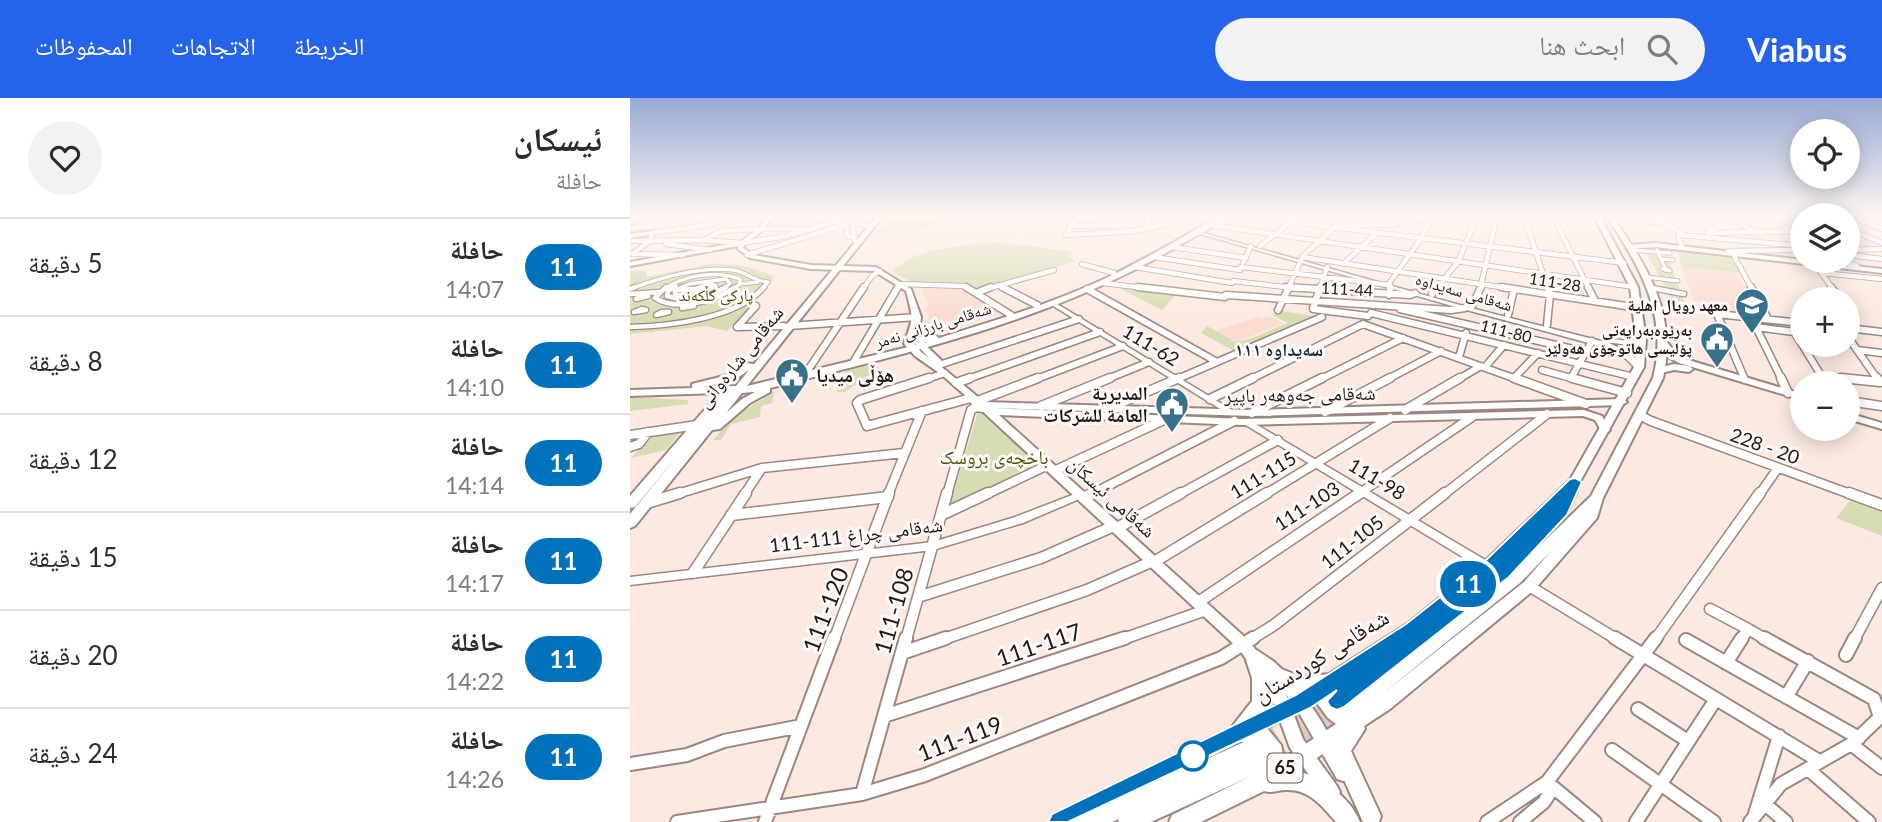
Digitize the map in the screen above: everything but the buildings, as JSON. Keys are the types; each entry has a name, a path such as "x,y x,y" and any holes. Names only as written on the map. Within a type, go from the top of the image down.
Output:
{"main road":[{"path":"630,264 710,250"},
{"path":"742,250 747,255 833,269 873,268 880,271 909,290 917,317 917,345"},
{"name":"شەقامی شارەوانی","path":"630,504 735,388 847,250"},
{"name":"شەقامی بارزانی نەمر","path":"944,338 1037,305 1163,250"},
{"name":"شەقامی بارزانی نەمر","path":"944,338 1052,303 1102,283 1167,250"},
{"name":"شەقامی کوردستان","path":"1596,498 1516,578 1342,706 1503,572 1561,512 1637,372 1641,340 1638,306 1632,282 1617,250"},
{"name":"شەقامی کوردستان","path":"1179,822 1276,774 1384,703 1529,586 1592,515 1596,498 1661,370 1662,341 1653,292 1630,250"},
{"path":"1671,250 1790,259"},
{"path":"1708,250 1730,253"},
{"path":"1860,266 1882,270"},
{"path":"1860,267 1882,270"},
{"path":"1632,282 1642,296 1653,292"},
{"path":"1638,306 1653,292"},
{"path":"917,345 928,349 944,338"},
{"path":"917,345 924,340 944,338"},
{"path":"1662,341 1680,360 1767,389 1788,393"},
{"name":"شەقامی بارزانی نەمر","path":"792,378 917,345"},
{"name":"شەقامی بارزانی نەمر","path":"630,390 668,393 735,388 874,359 917,345"},
{"name":"شەقامی ئیسکان","path":"917,345 979,405 1202,606 1249,653 1277,690 1292,733 1351,822"},
{"path":"687,387 724,380 752,368 762,380 792,378"},
{"path":"1661,370 1684,368 1790,396"},
{"path":"698,428 792,378"},
{"name":"شەقامی بارزانی نەمر","path":"630,390 735,388"},
{"name":"شەقامی شارەوانی","path":"630,523 698,428 735,388"},
{"path":"668,393 707,401 709,407 698,428"},
{"name":"شەقامی جەوهەر باپیر","path":"979,405 1233,417 1390,418 1589,405 1624,397"},
{"name":"شەقامی جەوهەر باپیر","path":"979,405 1166,419 1184,415"},
{"name":"شەقامی جەوهەر باپیر","path":"1249,417 1405,410 1472,416 1589,414 1600,420 1605,430"},
{"path":"1860,414 1882,420"},
{"path":"1860,420 1882,426"},
{"name":"شەقامی کوردستان","path":"1060,822 1283,712 1413,629 1488,567 1575,482"},
{"path":"1226,739 1248,720 1261,704 1261,678 1249,653"},
{"name":"شەقامی ئیسکان","path":"1249,653 1281,676 1303,701 1324,744 1373,819"},
{"path":"1366,659 1325,691 1323,698 1341,719 1348,721 1384,703"},
{"path":"1281,676 1294,684 1307,685 1343,674"},
{"path":"1373,819 1343,757 1341,747 1384,703"},
{"path":"1215,805 1270,770 1276,760 1274,751 1258,732 1226,739"},
{"name":"65","path":"1090,822 1261,753 1128,822"},
{"path":"1236,795 1278,780 1299,780 1328,798 1351,822"}],"street":[{"path":"650,254 657,250"},
{"path":"747,255 763,250"},
{"path":"1191,250 1246,258"},
{"path":"1219,306 1249,250"},
{"name":"شەقامی سەیداوە","path":"1267,250 1337,267 1415,293 1596,341 1624,343 1641,340"},
{"name":"شەقامی سەیداوە","path":"1273,250 1327,267 1432,294 1469,307"},
{"path":"1278,310 1301,258 1310,250"},
{"path":"1337,267 1360,250"},
{"path":"1374,250 1586,280 1632,282"},
{"path":"1389,295 1390,284 1413,250"},
{"path":"1432,294 1447,279 1464,250"},
{"path":"1469,307 1482,284 1491,250"},
{"path":"1498,250 1624,263"},
{"path":"1534,250 1550,294 1547,325"},
{"path":"1571,250 1595,301"},
{"path":"1657,250 1678,293"},
{"path":"1660,250 1670,253"},
{"path":"1768,319 1730,253 1772,250"},
{"path":"1862,250 1866,250"},
{"path":"631,254 683,255"},
{"path":"1860,256 1882,259"},
{"path":"1154,257 1240,269 1390,284"},
{"name":"111-28","path":"1301,258 1638,306"},
{"path":"1661,259 1673,260"},
{"path":"1082,264 1114,273"},
{"path":"1135,267 1232,282 1319,291 1389,295 1415,293"},
{"path":"1315,301 1327,267"},
{"path":"976,293 1054,270"},
{"path":"806,373 872,276 880,271"},
{"path":"666,289 667,296 671,298 721,291 720,281 709,273"},
{"path":"666,289 709,273"},
{"path":"630,291 661,279 709,273 746,273 758,282"},
{"path":"1831,273 1882,279"},
{"path":"676,290 695,282 737,277 740,284"},
{"path":"1653,292 1671,280 1678,281"},
{"path":"630,291 647,295 687,282 720,281"},
{"path":"667,311 702,295 720,281"},
{"path":"702,295 720,281"},
{"path":"645,309 662,303 694,306 704,303 695,282"},
{"path":"630,327 667,324 725,310 755,296 768,282 740,284 726,294 680,297 675,295 676,290"},
{"name":"111-44","path":"1102,283 1225,296 1455,310 1469,307"},
{"path":"854,361 900,284 964,286 1011,314"},
{"path":"998,285 1037,305"},
{"path":"666,289 694,290 702,295"},
{"path":"1087,289 1217,362"},
{"path":"1498,332 1506,317 1514,289"},
{"path":"680,297 694,290"},
{"path":"656,292 657,301 662,303"},
{"path":"1653,292 1684,294"},
{"name":"111-80","path":"1315,301 1313,309 1369,314 1578,363 1637,372"},
{"name":"111-62","path":"1052,303 1210,399 1233,417"},
{"path":"1210,399 1363,324 1378,305 1586,352"},
{"path":"756,306 737,329 917,317"},
{"path":"1422,345 1437,309"},
{"path":"1745,380 1717,314 1790,322"},
{"path":"1107,409 1322,317"},
{"name":"شەقامی سەیداوە","path":"1506,317 1547,325 1620,351 1637,372"},
{"path":"1751,317 1788,393"},
{"path":"1079,319 860,400 858,403 867,426 922,411 979,405 1123,346"},
{"path":"1363,324 1589,405"},
{"path":"1459,357 1469,325"},
{"path":"1756,327 1793,331 1818,371"},
{"path":"1860,329 1882,332"},
{"path":"956,383 1100,332"},
{"path":"1249,417 1403,338"},
{"path":"1571,378 1578,363 1596,341"},
{"path":"1405,410 1483,366 1504,345"},
{"path":"1860,350 1882,354"},
{"path":"1325,412 1441,351"},
{"path":"1514,378 1538,353"},
{"path":"1860,354 1880,382 1860,381"},
{"path":"1041,406 1149,362"},
{"path":"1542,370 1624,397"},
{"path":"1860,403 1882,406"},
{"name":"111-108","path":"862,794 972,408 979,405"},
{"name":"111-120","path":"765,822 922,411"},
{"name":"228 - 20","path":"1641,412 1643,417 1651,421 1882,505"},
{"name":"111-105","path":"1249,653 1410,520 1547,414"},
{"name":"111-103","path":"1202,606 1472,416"},
{"path":"1082,496 1233,417"},
{"name":"111-98","path":"1249,417 1278,440 1488,567"},
{"name":"111-115","path":"902,653 1087,590 1154,562 1390,418"},
{"path":"941,515 1166,419"},
{"path":"630,435 698,428"},
{"path":"630,447 639,444 648,432"},
{"path":"918,597 1041,558 1115,527 1278,440"},
{"path":"645,503 762,468 904,453"},
{"path":"693,573 762,468"},
{"path":"1487,822 1547,782 1645,654 1778,468"},
{"name":"شەقامی چراغ 111-111","path":"630,581 933,545 1019,520 1082,496"},
{"path":"732,514 888,498"},
{"path":"1529,586 1779,736 1814,765 1869,822"},
{"path":"1846,655 1882,588"},
{"name":"111-117","path":"884,716 1011,677 1202,606"},
{"path":"1710,609 1874,699 1880,708 1880,717 1855,741 1781,784 1752,819"},
{"path":"1726,663 1748,629"},
{"path":"1686,640 1786,697 1855,741 1882,768"},
{"name":"111-119","path":"677,822 862,794 925,775 1222,658 1249,653"},
{"path":"1786,697 1808,661"},
{"path":"1636,822 1716,699"},
{"path":"1638,709 1688,741"},
{"path":"630,764 687,755 724,741 802,726"},
{"path":"1752,819 1779,736"},
{"path":"1612,750 1714,822"},
{"path":"1520,822 1544,802 1549,794 1547,782"},
{"path":"1547,782 1595,822"},
{"path":"1765,804 1786,822"}],"shaded area":[{"path":"1681,267 1737,273 1752,301 1744,301 1756,316 1704,309 1701,302 1694,301"},
{"path":"920,286 964,286 1001,314 924,337 929,317 924,308 929,306"},
{"path":"1270,316 1284,323 1242,340 1244,342 1240,344 1231,344 1227,341 1231,339 1216,331 1258,317 1262,319"}],"green space":[{"path":"939,250 1057,250 1074,252 1069,257 1075,261 977,291 956,285 911,281 892,270 912,257"},
{"path":"1645,250 1665,250 1684,302 1673,301"},
{"path":"1677,250 1731,256 1740,273 1682,267"},
{"name":"پارکی گڵکەند","path":"710,264 758,270 773,276 772,282 748,301 756,302 727,331 707,326 630,334 630,271 645,270 647,277"},
{"path":"1117,287 1177,293 1162,310"},
{"path":"1280,311 1317,316 1234,351 1201,333 1207,326 1232,340 1228,341 1249,339 1288,323 1272,315"},
{"path":"876,363 883,376 859,382 845,392 837,392 837,380 845,378 846,370"},
{"path":"775,391 772,403 761,406 760,417 731,424 721,440 713,440 732,418"},
{"path":"630,397 687,400 689,404 630,411"},
{"name":"باخچەی بروسک","path":"979,408 1043,463 949,508"},
{"path":"682,430 666,450 631,458 654,434"},
{"path":"1853,497 1882,508 1882,536 1836,518"}],"tunnel":[{"path":"1261,744 1334,703"},
{"path":"1269,758 1346,712"}],"bus line":[{"name":"11","path":"1060,822 1295,706 1413,629 1488,567 1575,482 1561,512 1503,572 1337,701"}],"place":[{"name":"معهد رويال اهلية","path":"1752,335"},
{"name":"بەڕێوەبەرایەتی پۆلیسی هاتوچۆی هەولێر","path":"1717,369"},
{"name":"هۆڵی میدیا","path":"792,405"},
{"name":"المديرية العامة للشركات","path":"1172,434"}],"district":[{"name":"سەیداوە ١١١","path":"1279,350"}]}
